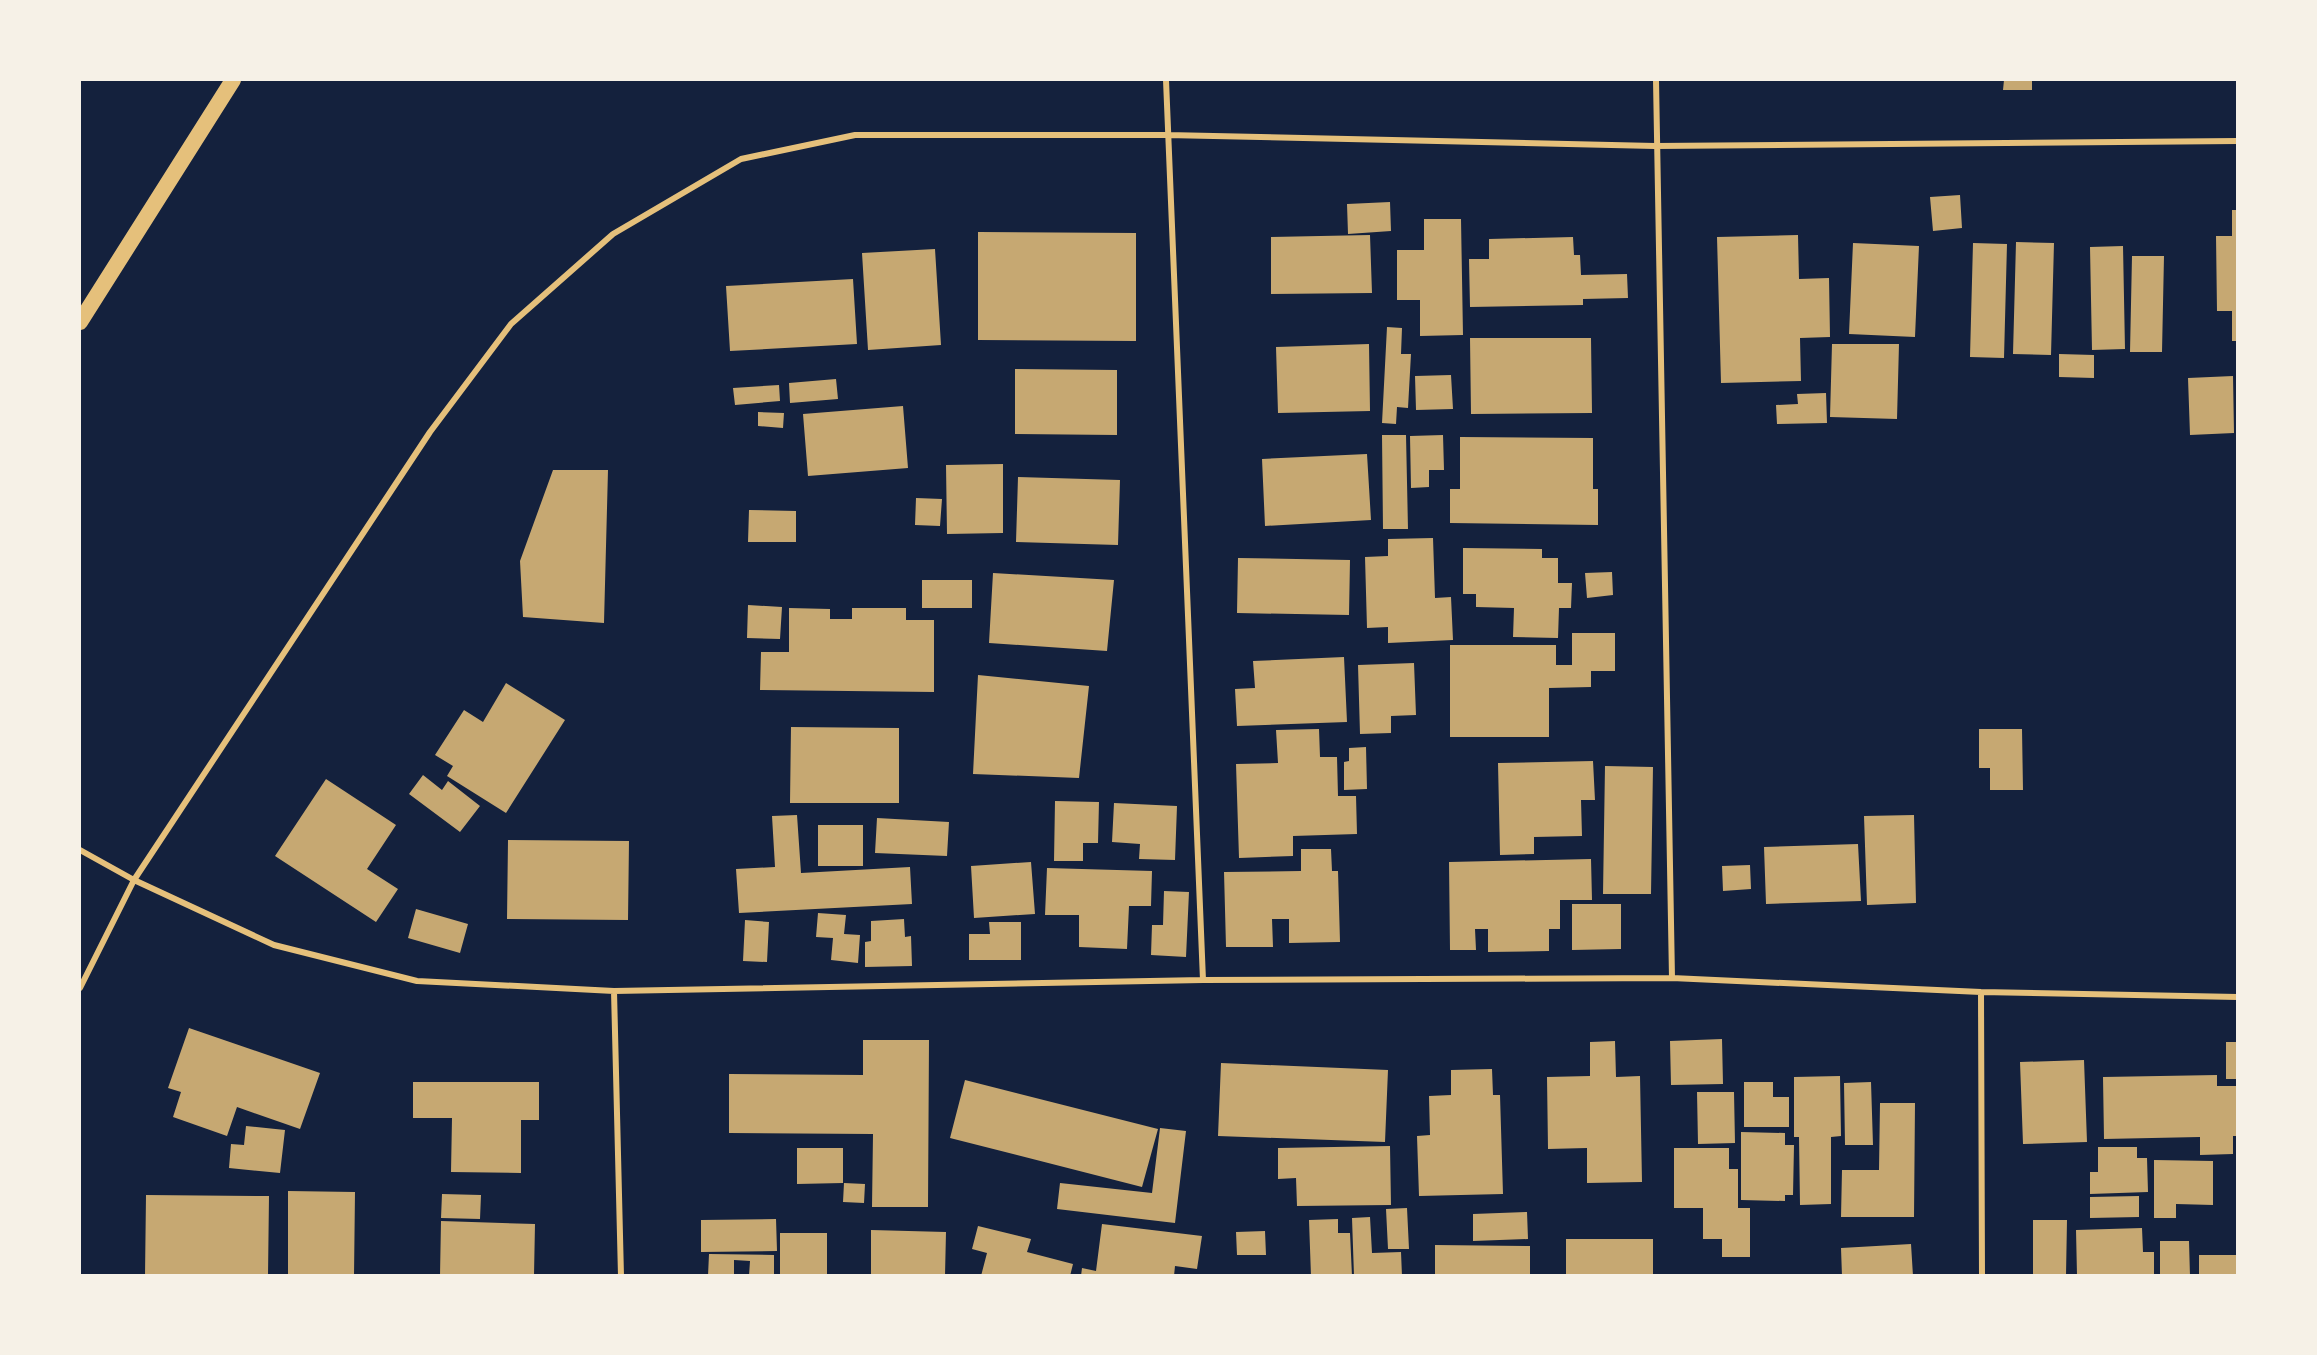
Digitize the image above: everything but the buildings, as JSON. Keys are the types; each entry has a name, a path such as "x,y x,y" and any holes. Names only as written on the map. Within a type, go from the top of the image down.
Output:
{"highway":[{"path":"80,322 233,80"}],"street":[{"path":"1166,80 1203,980"},
{"path":"1656,80 1655,146 1672,978"},
{"path":"80,988 134,880 444,414 511,324 613,234 741,159 855,135 1167,135 1655,146 2238,141"},
{"path":"80,850 134,880 274,945 417,981 614,991 1203,980 1672,978 1980,992 2238,997"},
{"path":"614,991 621,1275"},
{"path":"1980,992 1982,1275"}]}
